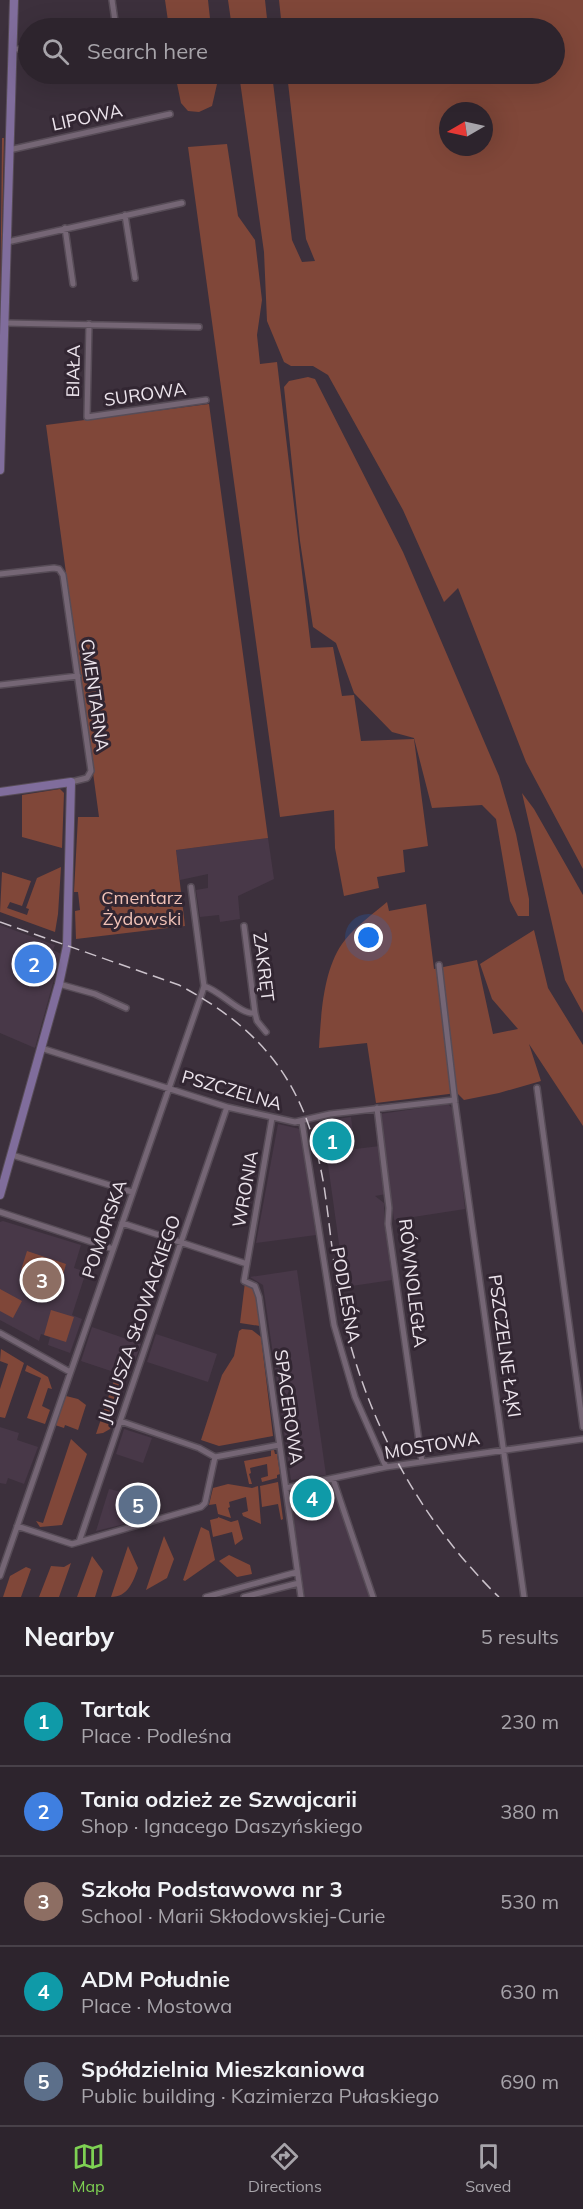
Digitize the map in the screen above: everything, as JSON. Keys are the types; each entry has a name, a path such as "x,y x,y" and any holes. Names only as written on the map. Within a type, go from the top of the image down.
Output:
{"street":[{"path":"0,470 14,0"},
{"path":"112,0 115,18"},
{"path":"12,49 18,49"},
{"name":"LIPOWA","path":"9,150 170,114"},
{"path":"7,242 182,203"},
{"path":"125,215 135,278"},
{"path":"65,228 73,284"},
{"path":"5,323 199,327"},
{"name":"BIAŁA","path":"87,417 89,324"},
{"name":"SUROWA","path":"87,417 206,400"},
{"name":"CMENTARNA","path":"0,574 54,568 59,569 63,575 91,771 87,778 72,782"},
{"path":"0,685 78,676"},
{"path":"0,792 72,782 67,946 59,984 0,1195"},
{"name":"POMORSKA","path":"0,1576 204,986 191,887"},
{"name":"ZAKRĘT","path":"244,926 255,1013 257,1021 266,1032"},
{"name":"PSZCZELNE ŁĄKI","path":"439,965 454,1100 505,1449 524,1597"},
{"path":"59,984 95,994 126,1008"},
{"name":"ZAKRĘT","path":"204,986 218,992 246,1013 255,1013"},
{"name":"PSZCZELNA","path":"41,1048 227,1107 272,1118 302,1122 322,1115 454,1100"},
{"path":"537,1088 583,1427"},
{"name":"JULIUSZA SŁOWACKIEGO","path":"79,1542 227,1107"},
{"name":"RÓWNOLEGŁA","path":"377,1108 389,1208 388,1224 422,1462"},
{"name":"WRONIA","path":"247,1264 272,1118"},
{"name":"PODLEŚNA","path":"302,1122 336,1335 357,1403 386,1467"},
{"path":"12,1155 132,1192"},
{"path":"0,1212 113,1249"},
{"path":"122,1223 247,1264"},
{"name":"SPACEROWA","path":"247,1264 244,1281 258,1290 301,1597"},
{"path":"0,1333 70,1372"},
{"path":"120,1421 199,1448 215,1457 279,1445"},
{"name":"MOSTOWA","path":"286,1488 386,1467 583,1439"},
{"path":"17,1526 69,1544 203,1506 215,1457"},
{"path":"333,1479 374,1597"},
{"path":"206,1597 297,1572"},
{"path":"244,1597 299,1583"}],"shaded area":[{"path":"268,838 274,879 238,896 240,919 220,922 219,915 200,917 196,890 208,888 208,874 180,880 176,850"},
{"path":"0,925 55,945 53,950 61,954 35,1048 0,1033"},
{"path":"448,1104 453,1109 465,1209 394,1220 380,1114"},
{"path":"351,1117 355,1149 380,1146 386,1194 375,1196 384,1203 384,1222 392,1280 345,1287 322,1121"},
{"path":"278,1124 300,1129 316,1235 256,1243"},
{"path":"0,1222 81,1245 74,1268 86,1272 72,1315 82,1319 70,1353 48,1345 50,1337 41,1334 39,1341 0,1320"},
{"path":"297,1270 326,1475 291,1480 263,1285 250,1277"},
{"path":"92,1327 141,1344 129,1377 81,1361"},
{"path":"156,1334 217,1354 208,1382 147,1362"},
{"path":"0,1427 19,1433 17,1440 38,1447 24,1484 8,1478 6,1484 0,1483"},
{"path":"124,1429 152,1438 143,1463 116,1454"},
{"path":"329,1485 333,1487 369,1597 305,1597 290,1494"},
{"path":"109,1489 156,1500 158,1503 157,1516 96,1531"}],"green space":[{"path":"165,0 208,0 210,18 168,18"},
{"path":"228,0 265,0 267,18 231,18"},
{"path":"279,0 583,0 583,869 526,762 458,588 444,602 403,510 328,375 313,366 291,366 284,362 267,321 264,252 240,84 273,84 292,240 302,262 315,261 306,239 288,84 565,84 565,18 281,18"},
{"path":"177,84 217,84 212,106 199,112 188,111 181,103"},
{"path":"2,138 4,138 0,330"},
{"path":"227,144 238,216 255,240 262,300 257,335 260,364 277,362 311,648 333,647 342,696 354,695 361,741 414,739 428,846 403,850 405,872 377,877 379,888 344,896 335,848 334,810 280,817 188,147"},
{"path":"308,377 315,379 403,552 499,776 516,834 529,899 529,916 518,916 510,901 496,819 482,805 432,808 414,738 392,732 354,693 336,643 313,627 300,541 284,387 289,381"},
{"name":"Cmentarz Żydowski","path":"209,404 268,838 176,850 185,926 76,939 75,911 80,910 78,892 74,892 78,817 99,817 46,425"},
{"path":"60,789 64,793 62,848 22,837 22,795"},
{"path":"522,793 534,809 583,895 583,1013 565,980"},
{"path":"61,867 55,932 0,912 2,872 31,881 22,906 10,902 7,908 27,915 29,909 26,908 37,878"},
{"path":"387,902 389,911 426,904 434,969 477,960 493,1034 518,1029 492,999 480,964 534,930 548,988 583,1045 583,1126 529,1044 541,1081 464,1100 457,1093 376,1103 367,1043 319,1048 324,992 338,951 354,930"},
{"path":"27,1251 66,1264 62,1279 49,1275 48,1279 21,1270"},
{"path":"245,1282 255,1290 260,1326 240,1323"},
{"path":"0,1289 22,1301 13,1318 0,1311"},
{"path":"51,1310 74,1317 66,1342 44,1335"},
{"path":"252,1330 261,1337 273,1436 219,1446 201,1440 222,1375 234,1356 239,1331"},
{"path":"1,1349 24,1363 5,1418 0,1417 0,1389 8,1364 0,1361"},
{"path":"27,1365 48,1377 52,1389 48,1388 42,1406 50,1410 45,1424 27,1418 41,1378 25,1371"},
{"path":"114,1380 124,1384 110,1429 96,1434"},
{"path":"66,1396 78,1399 86,1405 78,1430 65,1425 64,1428 55,1425"},
{"path":"71,1439 87,1454 62,1525 40,1527 36,1521 43,1523"},
{"path":"271,1450 277,1454 280,1474 277,1478 262,1482 261,1478 268,1476 267,1464 250,1468 252,1484 249,1484 244,1461 271,1456"},
{"path":"278,1482 283,1519 281,1520 278,1504 262,1507 260,1486"},
{"path":"228,1484 252,1488 258,1486 261,1524 243,1516 242,1513 248,1511 246,1497 229,1502 231,1518 218,1514 216,1504 209,1505 213,1488"},
{"path":"218,1517 231,1522 238,1520 243,1539 235,1545 232,1532 213,1537 210,1520"},
{"path":"201,1527 209,1531 215,1560 185,1581 183,1580"},
{"path":"164,1536 174,1559 167,1578 146,1590"},
{"path":"128,1546 138,1568 126,1592 111,1597"},
{"path":"229,1555 250,1565 252,1574 237,1577 219,1561"},
{"path":"92,1556 103,1571 95,1597 77,1597"},
{"path":"71,1563 59,1597 39,1597 51,1566 64,1567"},
{"path":"26,1567 31,1569 21,1597 3,1597 10,1576"}],"railway":[{"path":"0,922 179,985 236,1022 259,1043 278,1066 294,1091 307,1119 316,1151 324,1186 341,1307 364,1388 391,1450 425,1508 465,1561 499,1597"}],"place":[{"name":"Tania odzież ze Szwajcarii","path":"34,964"},
{"name":"Tartak","path":"332,1141"},
{"name":"Szkoła Podstawowa nr 3","path":"42,1280"},
{"name":"ADM Południe","path":"312,1498"},
{"name":"Spółdzielnia Mieszkaniowa","path":"138,1505"}]}
